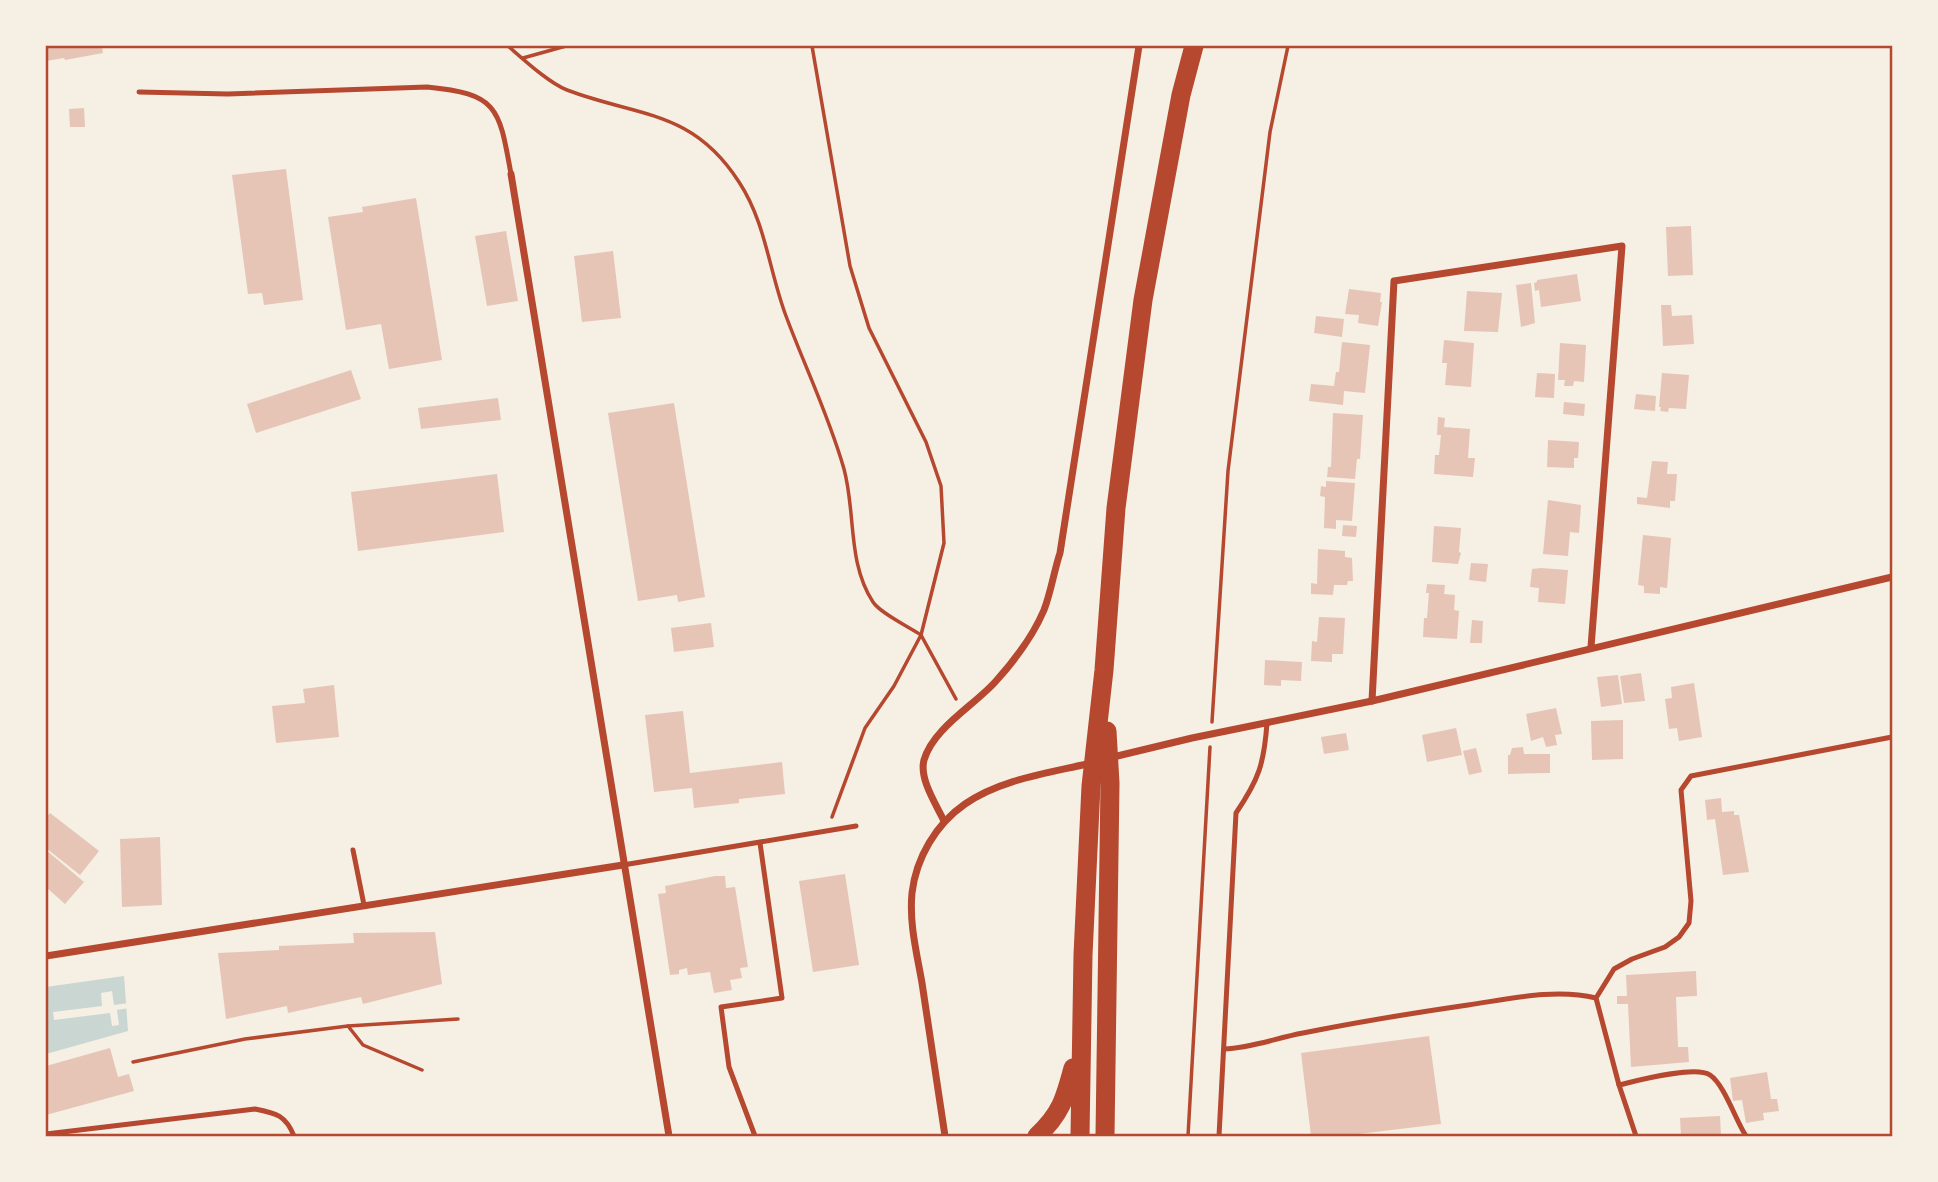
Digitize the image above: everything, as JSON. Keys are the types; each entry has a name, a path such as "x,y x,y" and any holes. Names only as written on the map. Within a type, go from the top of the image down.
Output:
{"highway":[{"path":"1080,1136 1091,786 1104,670 1115,508 1143,300 1181,95 1194,46"},
{"path":"1104,670 1110,783 1105,1136"},
{"path":"1037,1136 1056,1117 1063,1103 1081,1040"}],"street":[{"path":"944,821 925,781 923,761 935,740 962,710 994,684 1023,648 1044,610 1060,553 1139,46"},
{"path":"511,174 669,1136"},
{"path":"1372,701 1394,281 1622,246 1591,647"},
{"path":"945,1136 912,930 912,893 920,861 944,821 966,803 991,790 1015,782 1192,738 1372,701 1892,577"},
{"path":"46,956 623,865"}],"lane":[{"path":"139,92 228,94 427,87 459,90 478,96 490,105 505,138 511,174"},
{"path":"1219,1136 1236,813 1254,786 1264,761 1267,723"},
{"path":"1636,1136 1619,1085 1596,998 1614,969 1665,947 1679,937 1689,923 1692,901 1681,790 1691,776 1892,737"},
{"path":"623,865 856,826"},
{"path":"755,1136 729,1067 721,1007 782,998 760,843"},
{"path":"353,850 364,905"},
{"path":"1224,1049 1382,1018 1500,1000 1572,993 1596,998"},
{"path":"1619,1085 1668,1074 1702,1072 1710,1075 1721,1089 1746,1136"},
{"path":"46,1134 255,1109 274,1112 289,1123 294,1136"}],"path":[{"path":"508,46 565,89 681,125 713,149 739,182 761,225 785,314 818,391 845,471 852,535 860,573 874,604 921,635 962,710"},
{"path":"523,58 566,46"},
{"path":"812,46 850,266 869,328 926,442 941,486 944,543 921,635 894,687 865,728 827,832"},
{"path":"1188,1136 1228,471 1270,132 1288,46"},
{"path":"134,1062 245,1039 348,1026 458,1019"},
{"path":"348,1026 363,1045 422,1070"}],"shaded area":[{"path":"124,976 128,1031 46,1054 46,987"}],"pier":[{"path":"112,991 114,1005 129,1003 129,1008 117,1010 119,1025 112,1026 110,1013 54,1020 53,1012 102,1006 101,993"}],"building":[{"path":"46,46 102,46 103,53 46,61"},
{"path":"84,108 85,127 70,127 69,109"},
{"path":"286,169 303,300 264,305 262,293 248,294 232,175"},
{"path":"416,198 442,360 389,369 381,324 346,330 328,217 363,212 362,207"},
{"path":"1691,226 1693,275 1668,276 1666,227"},
{"path":"506,231 518,301 487,306 475,236"},
{"path":"613,251 621,318 582,322 574,256"},
{"path":"1577,274 1581,301 1541,307 1539,290 1535,291 1534,283 1537,280"},
{"path":"1531,283 1535,323 1521,327 1516,285"},
{"path":"1349,289 1381,293 1378,326 1358,323 1359,315 1345,314"},
{"path":"1467,291 1502,293 1498,332 1464,331"},
{"path":"1661,305 1671,305 1672,316 1692,315 1694,344 1663,346"},
{"path":"1316,316 1344,319 1342,337 1314,333"},
{"path":"1444,340 1474,343 1471,387 1445,385 1447,363 1442,363"},
{"path":"1342,342 1370,345 1365,393 1344,391 1343,405 1309,401 1311,384 1334,386 1336,372 1339,372"},
{"path":"1560,343 1586,345 1584,382 1574,381 1573,386 1564,386 1565,380 1558,380"},
{"path":"351,370 361,399 256,433 247,404"},
{"path":"1537,373 1555,374 1554,398 1535,397"},
{"path":"1662,373 1689,375 1686,409 1669,408 1668,412 1660,411"},
{"path":"1636,394 1656,396 1655,411 1634,409"},
{"path":"498,398 501,420 421,429 418,408"},
{"path":"1564,402 1585,404 1584,416 1563,414"},
{"path":"674,403 705,597 678,602 677,595 638,601 608,413"},
{"path":"1333,413 1363,415 1360,459 1357,459 1355,479 1327,477 1328,467 1331,467"},
{"path":"1438,417 1445,418 1444,427 1470,429 1468,458 1475,458 1473,477 1434,474 1435,455 1439,455 1441,435 1437,435"},
{"path":"1548,440 1579,442 1574,468 1547,467"},
{"path":"1652,461 1668,462 1667,474 1677,474 1675,501 1670,501 1670,508 1637,504 1637,497 1647,498"},
{"path":"497,474 504,532 358,551 351,492"},
{"path":"1326,481 1355,483 1352,521 1336,520 1336,529 1324,528 1325,497 1320,496 1321,486 1326,487"},
{"path":"1548,500 1581,505 1579,533 1570,532 1568,556 1543,554"},
{"path":"1343,525 1357,526 1356,537 1342,536"},
{"path":"1434,526 1461,528 1458,564 1432,562"},
{"path":"1643,535 1671,538 1667,588 1660,587 1660,594 1644,593 1644,586 1638,585"},
{"path":"1318,549 1345,551 1345,557 1352,558 1353,581 1348,581 1347,585 1334,585 1333,595 1311,594 1311,583 1317,584"},
{"path":"1471,563 1488,564 1486,582 1469,580"},
{"path":"1532,569 1568,570 1565,604 1538,602 1539,588 1530,587"},
{"path":"1427,584 1445,585 1444,594 1455,595 1454,610 1459,611 1457,639 1423,637 1429,593 1426,593"},
{"path":"1319,617 1345,618 1343,654 1332,654 1332,662 1311,661 1312,641 1317,642"},
{"path":"1472,620 1483,621 1482,643 1470,643"},
{"path":"711,623 714,647 674,652 671,628"},
{"path":"1265,660 1302,662 1301,681 1281,680 1281,686 1264,685"},
{"path":"1641,673 1645,701 1624,703 1620,676"},
{"path":"1618,675 1622,704 1601,707 1597,677"},
{"path":"1694,683 1702,737 1679,741 1677,728 1669,729 1665,699 1672,698 1671,687"},
{"path":"334,685 339,737 276,743 272,706 305,703 303,689"},
{"path":"1556,708 1562,734 1555,735 1557,745 1546,747 1543,737 1531,741 1526,714"},
{"path":"683,711 690,773 782,762 785,794 694,808 692,788 654,792 645,715"},
{"path":"1623,720 1623,759 1592,760 1591,721"},
{"path":"1456,728 1462,755 1427,762 1422,735"},
{"path":"1346,733 1349,750 1324,754 1321,737"},
{"path":"1523,747 1524,754 1550,754 1550,773 1508,774 1508,755 1512,748"},
{"path":"1476,748 1482,772 1469,775 1463,751"},
{"path":"1721,798 1722,812 1734,811 1734,815 1739,815 1749,872 1723,875 1715,819 1707,820 1705,800"},
{"path":"50,813 99,851 80,875 46,848 46,818"},
{"path":"160,837 162,905 122,907 120,839"},
{"path":"46,850 84,882 65,904 46,887"},
{"path":"845,874 859,965 813,972 799,881"},
{"path":"725,876 726,888 735,887 748,967 740,968 742,978 730,980 732,990 714,993 710,972 688,975 687,968 679,970 679,974 670,975 658,894 666,893 665,886"},
{"path":"435,932 442,984 363,1004 361,997 288,1013 287,1006 226,1019 218,953 279,950 279,946 354,943 353,933"},
{"path":"1696,971 1697,996 1676,997 1678,1047 1688,1047 1689,1062 1631,1067 1628,1004 1617,1004 1617,996 1627,996 1626,975"},
{"path":"1429,1036 1441,1124 1342,1136 1311,1136 1301,1053"},
{"path":"110,1048 118,1077 129,1074 134,1091 46,1115 46,1066"},
{"path":"1767,1072 1771,1099 1777,1099 1779,1111 1763,1113 1764,1120 1746,1123 1742,1100 1733,1101 1730,1078"},
{"path":"1720,1116 1721,1136 1681,1136 1680,1118"}]}
